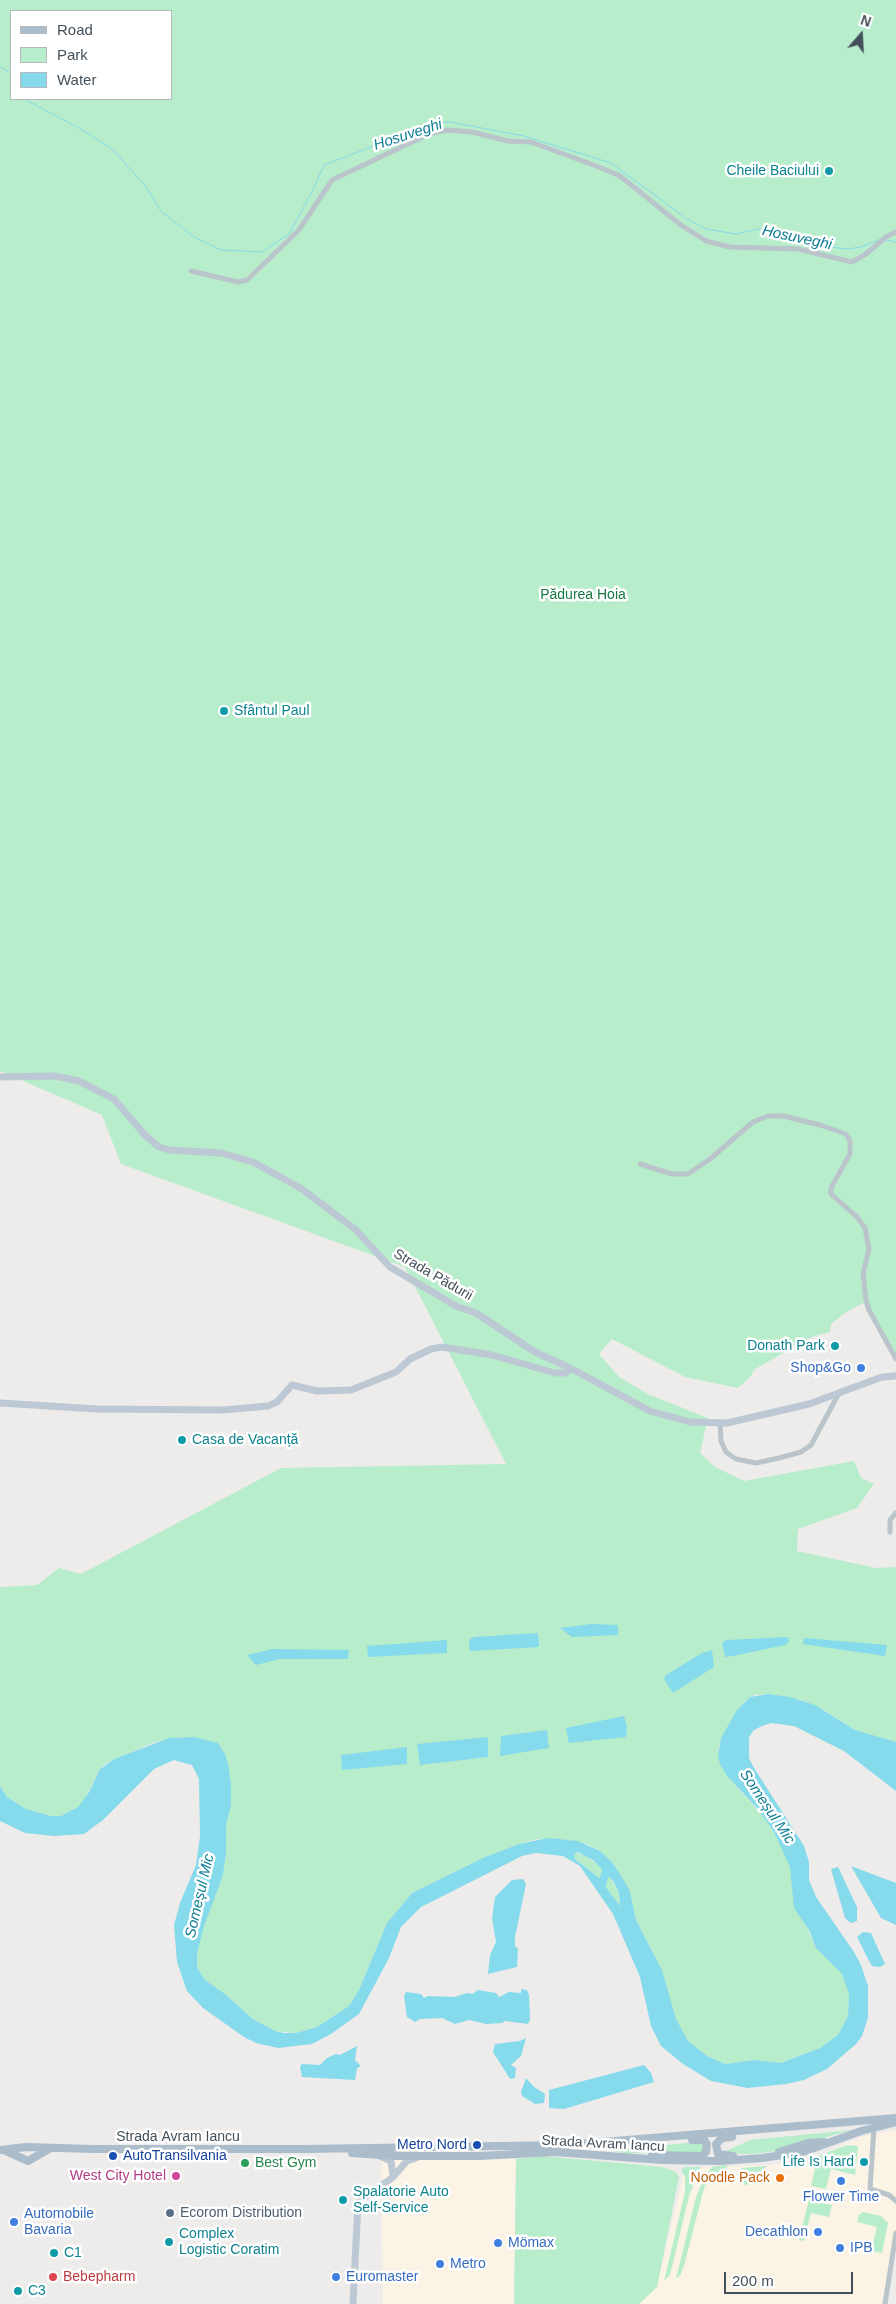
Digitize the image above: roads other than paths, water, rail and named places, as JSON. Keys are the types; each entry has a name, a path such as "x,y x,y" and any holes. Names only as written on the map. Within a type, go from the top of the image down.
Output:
{"main road":[{"name":"Strada Avram Iancu","path":"1,2150 27,2147 51,2149 304,2149 511,2146 604,2142 896,2118"},
{"name":"Strada Avram Iancu","path":"304,2149 399,2156 479,2156 555,2152 707,2162 762,2158 803,2152 874,2127 896,2122"},
{"path":"755,2130 718,2140 716,2144 718,2154 734,2156 764,2154 808,2143 831,2142"},
{"path":"604,2142 632,2145 699,2139 704,2140 708,2148 702,2156 635,2155 620,2157"},
{"path":"20,2156 27,2147 34,2151 34,2156"},
{"name":"Strada Avram Iancu","path":"1,2150 20,2156 26,2162 34,2156 51,2149"}],"street":[{"path":"191,270 238,282 247,280 299,230 332,180 429,134 446,130 472,132 508,141 531,142 599,167 620,176 689,230 706,240 730,247 798,250 852,262 866,254 886,237 896,232"},
{"name":"Strada Pădurii","path":"0,1077 55,1076 79,1082 114,1098 144,1134 159,1147 169,1150 221,1152 254,1162 302,1189 356,1230 390,1267 456,1306 476,1313 534,1352 570,1368 645,1409 690,1422 720,1424 764,1416 838,1394 882,1377 896,1376"},
{"path":"640,1164 672,1174 688,1174 721,1150 753,1122 768,1116 783,1116 820,1125 846,1134 850,1141 850,1154 831,1188 831,1194 857,1216 866,1232 868,1253 863,1274 866,1300 869,1310 896,1359"},
{"path":"0,1403 97,1409 214,1410 268,1406 277,1402 292,1385 312,1391 351,1390 396,1372 410,1359 431,1348 442,1347 492,1355 551,1373 564,1373 570,1368"},
{"path":"720,1424 723,1446 726,1452 736,1459 756,1463 779,1458 801,1452 810,1445 830,1405 838,1394"},
{"path":"890,1532 890,1520 896,1513"},
{"path":"874,2127 870,2189 889,2195 896,2201"},
{"path":"374,2154 391,2161 392,2172"},
{"path":"392,2172 399,2156"},
{"path":"399,2156 402,2165"},
{"path":"353,2304 358,2202 410,2159 422,2156"},
{"path":"885,2304 896,2233"}],"water":[{"path":"591,1624 618,1625 618,1635 572,1637 560,1628"},
{"path":"538,1633 539,1647 470,1651 469,1640 474,1637"},
{"path":"788,1637 789,1642 785,1645 725,1657 722,1643 726,1640"},
{"path":"804,1638 887,1645 885,1656 803,1644"},
{"path":"447,1640 447,1653 368,1657 367,1646"},
{"path":"272,1649 349,1650 348,1659 280,1659 256,1665 247,1655"},
{"path":"712,1650 714,1667 673,1693 664,1679 666,1675 702,1653"},
{"path":"768,1694 790,1697 815,1705 855,1730 896,1742 896,1791 844,1751 794,1726 771,1723 754,1730 749,1737 749,1758 804,1846 809,1862 809,1880 816,1897 854,1952 861,1965 868,1986 868,2018 862,2036 856,2044 827,2069 804,2080 786,2084 748,2088 711,2081 683,2064 661,2046 651,2026 640,1977 613,1914 580,1866 563,1856 536,1853 522,1856 421,1907 401,1927 389,1958 359,2014 331,2034 312,2044 278,2048 256,2043 244,2037 203,2008 187,1991 177,1962 174,1925 180,1903 196,1865 200,1836 199,1779 192,1765 174,1760 154,1769 103,1820 84,1834 54,1836 25,1833 0,1821 0,1786 7,1797 26,1809 51,1816 61,1816 78,1807 89,1792 100,1769 114,1759 169,1738 194,1737 218,1743 225,1754 228,1764 231,1784 231,1805 226,1826 226,1854 223,1875 204,1926 197,1954 197,1967 205,1980 225,1994 253,2019 275,2031 284,2033 296,2033 317,2027 349,2006 359,1990 387,1923 412,1893 485,1857 519,1844 548,1838 578,1841 600,1851 612,1862 630,1891 636,1920 662,1970 676,2019 688,2041 707,2056 725,2064 754,2060 781,2063 820,2048 838,2035 848,2016 849,1994 842,1974 816,1948 809,1930 794,1908 790,1867 774,1832 758,1809 727,1776 720,1764 718,1756 721,1738 737,1710 750,1697","holes":["578,1852 593,1860 613,1881 619,1892 620,1906 598,1877 575,1859 574,1854"]},
{"path":"624,1716 627,1727 626,1737 569,1743 566,1728"},
{"path":"547,1730 549,1748 500,1756 501,1736"},
{"path":"488,1737 488,1757 420,1765 417,1744"},
{"path":"407,1747 407,1764 342,1770 341,1755"},
{"path":"851,1866 896,1883 896,1925 881,1918"},
{"path":"838,1867 857,1907 857,1921 851,1923 845,1918 831,1869"},
{"path":"523,1879 526,1884 515,1937 515,1946 518,1949 517,1967 488,1974 490,1955 496,1942 492,1918 495,1897 512,1880"},
{"path":"863,1932 871,1933 885,1964 880,1967 872,1966 857,1937"},
{"path":"521,1989 527,1990 529,1995 530,2020 528,2024 505,2021 502,2023 486,2024 469,2020 455,2024 442,2018 420,2019 415,2022 407,2017 404,1996 406,1992 421,1994 424,1998 428,1996 455,1997 467,1993 472,1994 478,1990 496,1993 499,1997 509,1992 521,1993"},
{"path":"526,2038 521,2056 511,2065 516,2068 515,2078 510,2079 493,2052 495,2044 520,2041"},
{"path":"357,2046 355,2060 361,2066 357,2068 355,2080 302,2077 300,2067 302,2064 320,2065 327,2058 336,2054 340,2055"},
{"path":"644,2065 651,2073 654,2082 564,2109 549,2108 549,2090"},
{"path":"526,2078 534,2087 545,2094 544,2103 535,2104 522,2096 521,2092"}],"waterway":[{"name":"Hosuveghi","path":"0,67 10,72"},
{"name":"Hosuveghi","path":"26,100 79,128 111,148 144,184 161,211 194,237 221,250 262,252 289,234 324,165 431,124 450,122 524,136 611,163 687,219 706,229 736,234 763,228 830,247 848,249 861,247 881,239"},
{"name":"Hosuveghi","path":"885,240 896,242"},
{"name":"Someșul Mic","path":"602,1890 602,1883 607,1869"}],"place":[{"name":"Cheile Baciului","path":"829,171"},
{"name":"Sfântul Paul","path":"224,711"},
{"name":"Donath Park","path":"835,1346"},
{"name":"Shop&Go","path":"861,1368"},
{"name":"Casa de Vacanță","path":"182,1440"},
{"name":"Metro Nord","path":"477,2145"},
{"name":"AutoTransilvania","path":"113,2156"},
{"name":"Life Is Hard","path":"864,2162"},
{"name":"Best Gym","path":"245,2163"},
{"name":"West City Hotel","path":"176,2176"},
{"name":"Noodle Pack","path":"780,2178"},
{"name":"Flower Time","path":"841,2181"},
{"name":"Spalatorie Auto Self-Service","path":"343,2200"},
{"name":"Ecorom Distribution","path":"170,2213"},
{"name":"Automobile Bavaria","path":"14,2222"},
{"name":"Decathlon","path":"818,2232"},
{"name":"Complex Logistic Coratim","path":"169,2242"},
{"name":"Mömax","path":"498,2243"},
{"name":"IPB","path":"840,2248"},
{"name":"C1","path":"54,2253"},
{"name":"Metro","path":"440,2264"},
{"name":"Bebepharm","path":"53,2277"},
{"name":"Euromaster","path":"336,2277"},
{"name":"C3","path":"18,2291"}],"park label":[{"name":"Pădurea Hoia","path":"583,595"}]}
